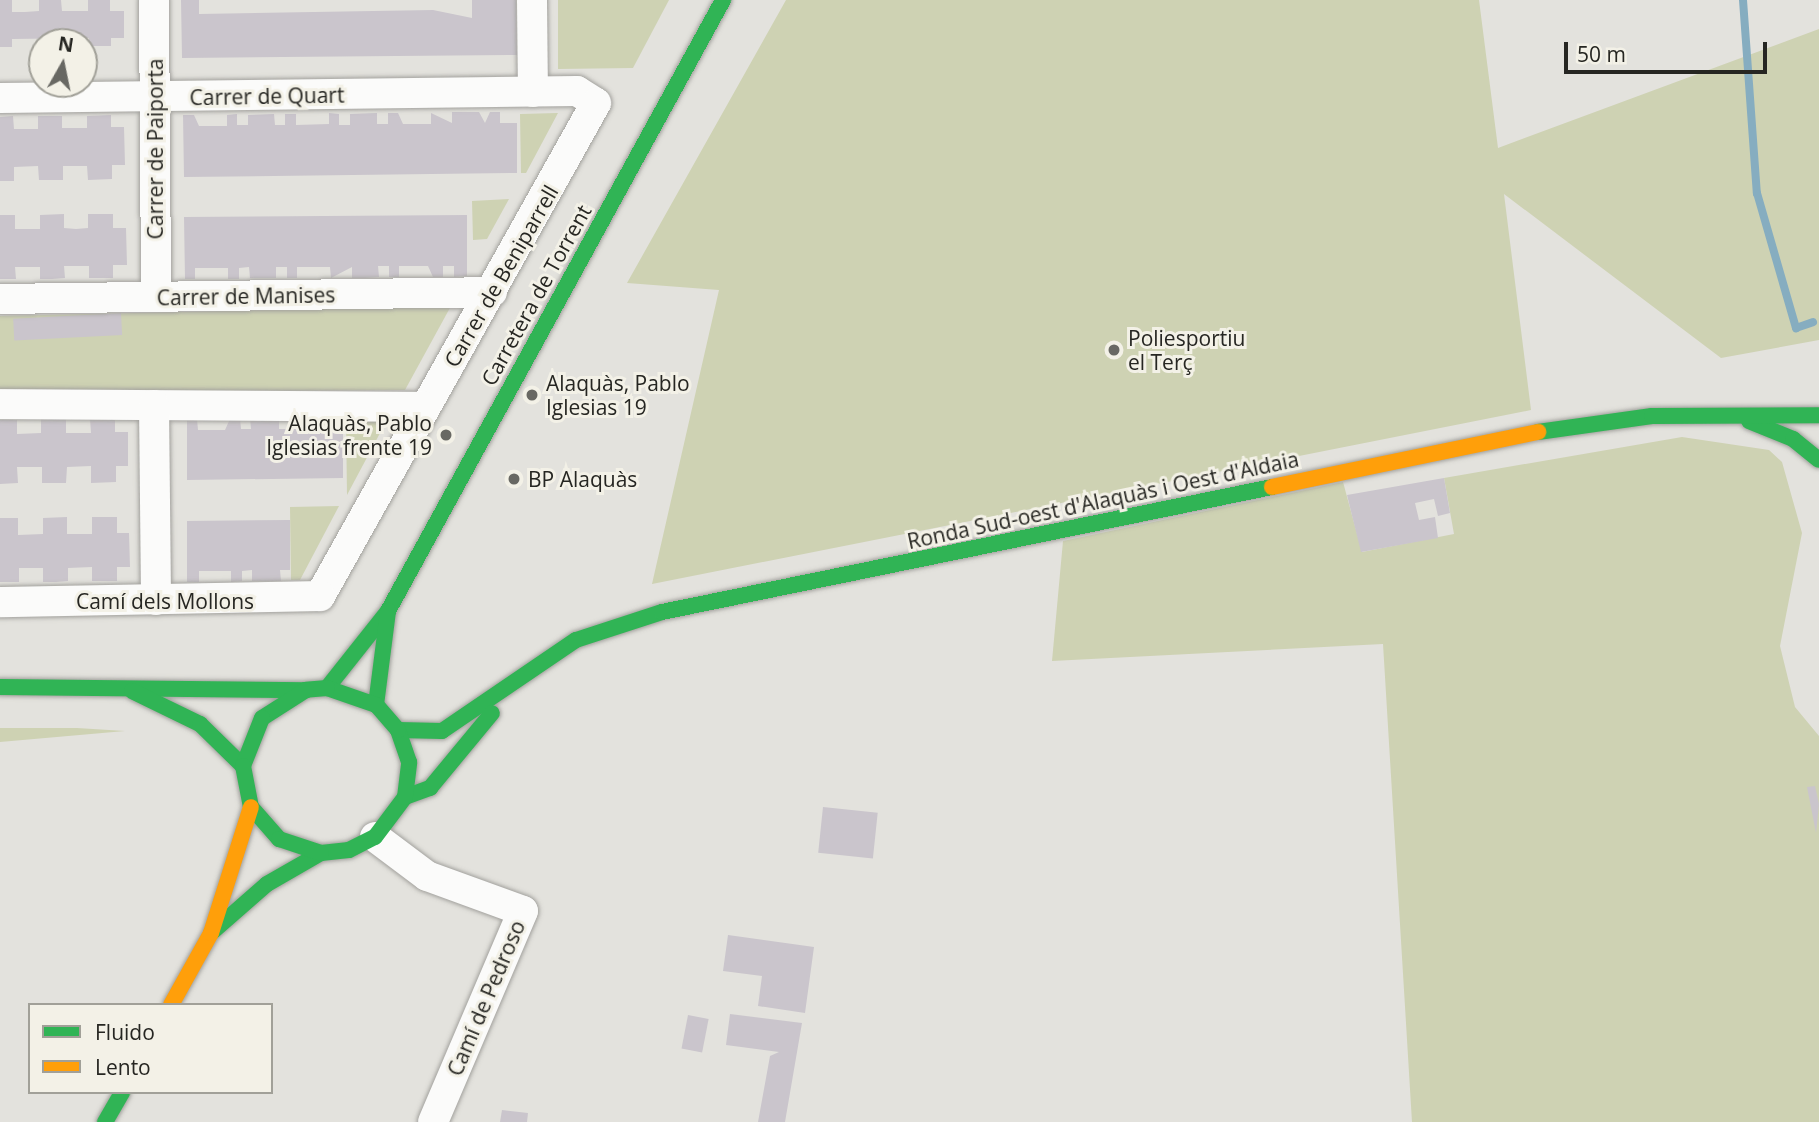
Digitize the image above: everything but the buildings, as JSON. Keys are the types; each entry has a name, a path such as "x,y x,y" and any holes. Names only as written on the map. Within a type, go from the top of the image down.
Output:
{"main road":[{"name":"Carretera de Torrent","path":"327,688 388,611 723,0"},
{"name":"Ronda Sud-oest d'Alaquàs i Oest d'Aldaia","path":"1719,414 1793,439 1819,460"},
{"name":"Ronda Sud-oest d'Alaquàs i Oest d'Aldaia","path":"398,730 442,732 514,687 576,640 662,612 1534,433 1652,416 1819,415"},
{"name":"Carretera de Torrent","path":"376,705 388,611"},
{"path":"0,687 327,688 376,705 398,730 409,762 405,797 375,837 349,850 321,853 267,884 211,933"},
{"path":"124,687 200,724 243,766"},
{"name":"Ronda Sud-oest d'Alaquàs i Oest d'Aldaia","path":"405,797 430,788 514,687"},
{"path":"172,1003 211,933 251,807 243,766 262,718 306,690"},
{"path":"251,807 279,839 321,853"},
{"path":"105,1122 121,1094"}],"street":[{"name":"Carrer de Paiporta","path":"154,0 156,297"},
{"path":"532,0 533,92"},
{"name":"Carrer de Quart","path":"0,99 533,92"},
{"name":"Carrer de Beniparrell","path":"326,589 425,407 595,108 587,93 533,92"},
{"name":"Carrer de Manises","path":"0,299 492,292"},
{"path":"0,404 425,407"},
{"path":"153,405 156,600"},
{"name":"Camí dels Mollons","path":"0,601 307,601 326,589"},
{"name":"Camí de Pedroso","path":"375,837 427,876 523,911 433,1122"}],"green space":[{"path":"558,0 669,0 633,68 558,69"},
{"name":"Poliesportiu el Terç","path":"786,0 1479,0 1498,148 1819,29 1819,340 1721,358 1504,194 1531,410 652,584 719,290 627,283"},
{"path":"558,113 526,173 521,173 520,114"},
{"path":"509,199 487,239 473,240 472,201"},
{"path":"451,306 405,390 0,392 0,316"},
{"path":"346,419 387,420 347,495"},
{"path":"1682,437 1769,450 1782,462 1802,533 1780,646 1795,707 1819,736 1819,1122 1412,1122 1383,644 1052,661 1063,541 1343,482 1362,552 1454,534 1444,478"},
{"path":"339,506 300,580 291,580 290,507"},
{"path":"0,728 77,728 125,731 0,742"}],"waterway":[{"path":"1743,0 1757,193 1796,328 1813,322"}],"traffic: fast":[{"path":"327,688 388,611 723,0"},
{"path":"1538,432 1652,416 1819,415"},
{"path":"1749,421 1793,439 1819,460"},
{"path":"398,730 442,731 576,640 662,612 1272,487"},
{"path":"376,705 388,611"},
{"path":"0,687 306,690"},
{"path":"211,933 267,884 321,853 349,850 375,837 405,797 409,762 398,730 376,705 327,688 306,690 262,718 243,766 251,807 279,839 321,853"},
{"path":"132,691 200,724 243,766"},
{"path":"405,797 430,788 492,713"},
{"path":"105,1122 121,1094"}],"traffic: slow":[{"path":"1272,487 1538,432"},
{"path":"172,1003 211,933 251,807"}],"place":[{"name":"Poliesportiu el Terç","path":"1114,350"},
{"name":"Alaquàs, Pablo Iglesias 19","path":"532,395"},
{"name":"Alaquàs, Pablo Iglesias frente 19","path":"446,435"},
{"name":"BP Alaquàs","path":"514,479"}]}
